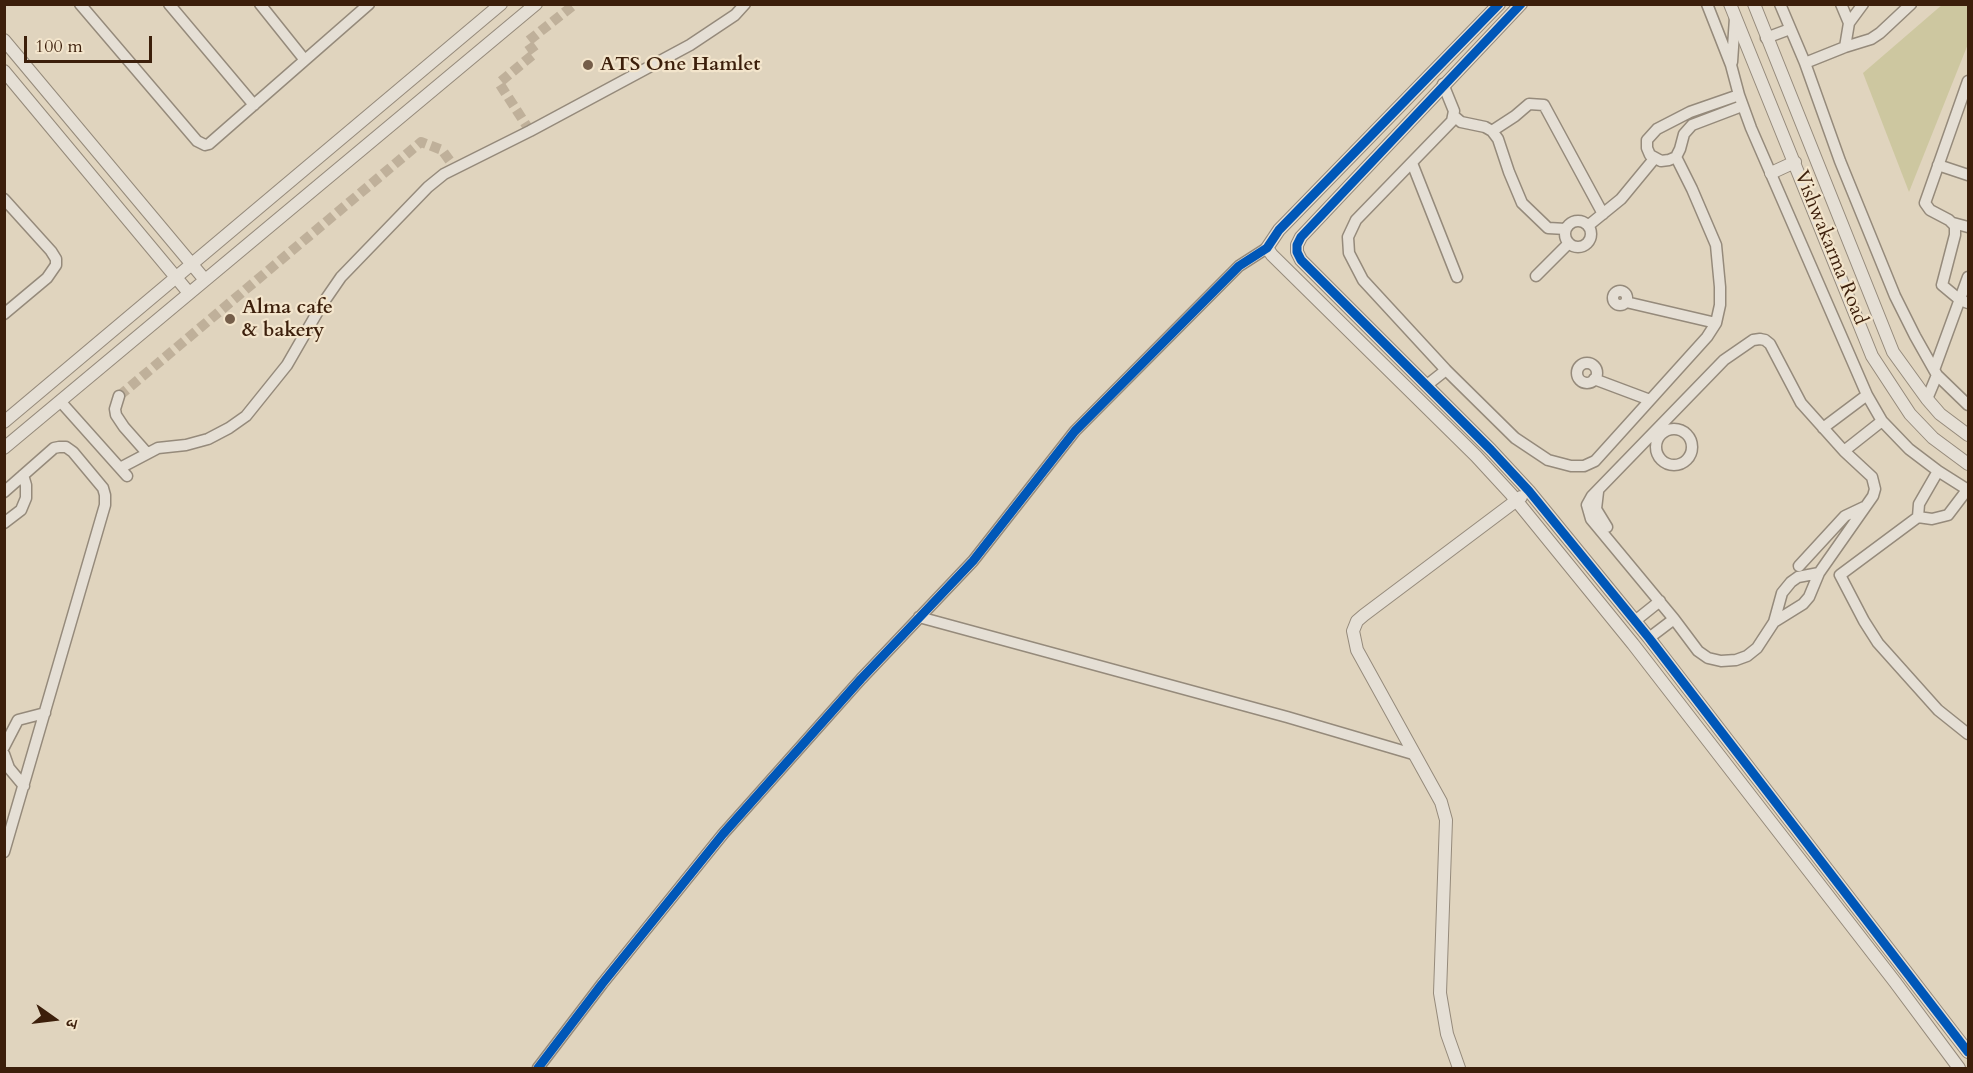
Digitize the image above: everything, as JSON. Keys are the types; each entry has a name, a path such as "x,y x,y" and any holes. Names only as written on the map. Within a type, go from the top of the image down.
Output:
{"street":[{"path":"80,4 201,144 209,144 369,4"},
{"path":"169,4 254,105"},
{"path":"4,422 501,4"},
{"path":"4,448 536,4"},
{"path":"60,401 123,472 147,453 158,448 186,445 208,439 229,428 246,416 287,365 340,277 444,174 530,131 690,45 726,21 746,4"},
{"path":"538,1068 602,984 723,834 919,617 973,561 1075,431 1239,266 1267,248 1279,230 1499,4"},
{"path":"1521,4 1443,84 1302,237 1297,245 1297,252 1301,260 1529,491 1649,638 1968,1052"},
{"path":"1707,4 1731,65 1741,100 1799,241 1867,395 1882,421 1909,449 1968,490 1948,515 1932,519 1918,517 1840,575 1870,632 1884,651 1938,710 1968,734"},
{"name":"Vishwakarma Road","path":"1730,4 1872,356 1910,414 1933,438 1968,464"},
{"name":"Vishwakarma Road","path":"1754,4 1893,352 1926,399 1940,414 1968,434"},
{"path":"1780,4 1805,63 1840,161 1896,296 1935,373 1968,405"},
{"path":"1841,4 1849,23"},
{"path":"1845,47 1849,23 1863,4"},
{"path":"1805,63 1871,39 1911,4"},
{"path":"265,7 304,59"},
{"path":"1731,65 1735,18"},
{"path":"1766,38 1790,29"},
{"path":"4,40 205,280"},
{"path":"4,71 189,293"},
{"path":"1968,81 1925,203 1930,210 1953,223 1968,227"},
{"path":"1443,84 1454,116 1461,122 1492,131 1498,139 1522,203 1548,228 1566,229 1576,220 1580,220 1589,225 1592,232 1587,244 1579,247 1569,243 1566,238 1566,229"},
{"path":"1741,100 1692,124 1684,134 1676,157 1661,161 1650,155 1647,140 1657,129 1690,112 1741,100"},
{"path":"1492,131 1529,104 1544,105 1603,213"},
{"path":"1454,116 1356,220 1347,243 1354,267 1363,280 1446,369 1515,438 1548,460 1571,466 1584,466 1595,461 1707,337 1716,323 1720,305 1716,245 1676,157"},
{"path":"1589,225 1624,196 1654,159"},
{"path":"1771,173 1795,162"},
{"path":"1412,163 1456,277"},
{"path":"1938,165 1968,175"},
{"path":"4,199 56,259 56,266 47,278 4,314"},
{"path":"1953,223 1956,230 1942,285 1964,302"},
{"path":"1536,276 1569,243"},
{"path":"1267,248 1476,456 1510,506 1633,644 1959,1068"},
{"path":"1926,399 1964,302 1968,277"},
{"path":"1626,302 1716,323"},
{"path":"1774,622 1803,604 1809,597 1819,573 1873,496 1875,483 1872,477 1844,452 1801,403 1770,344 1765,340 1753,340 1724,360 1668,425 1598,490 1587,505 1588,512 1591,519 1660,601 1698,651 1722,661 1747,656 1757,648 1774,622 1782,593 1791,582 1798,577 1819,573"},
{"path":"1426,385 1446,369"},
{"path":"1594,379 1650,400"},
{"path":"1823,428 1867,395"},
{"path":"119,396 115,409 116,415 147,453"},
{"path":"1844,452 1882,421"},
{"path":"1651,442 1659,458 1667,464 1677,465 1686,461 1692,447 1689,437 1668,425"},
{"path":"4,492 54,448 66,447 73,452 103,488 105,495 105,505 24,786 6,838 4,852"},
{"path":"1918,517 1919,504 1938,471"},
{"path":"4,524 21,510 26,498 23,475"},
{"path":"1598,490 1596,509 1600,519 1622,545"},
{"path":"1459,1068 1447,1034 1440,993 1446,820 1441,802 1357,650 1353,631 1357,621 1364,615 1529,491"},
{"path":"1799,566 1845,516 1866,505"},
{"path":"1635,621 1660,601"},
{"path":"919,617 1291,718 1413,754"},
{"path":"1649,638 1674,619"},
{"path":"4,747 18,720 45,713"},
{"path":"4,754 9,768 24,786"}],"shaded area":[{"path":"1943,4 1968,5 1968,44 1909,192 1863,73"}],"tunnel":[{"path":"530,131 499,83 535,53 527,42 575,4"},
{"path":"119,396 421,142 442,150 455,168"}],"cycle path":[{"path":"538,1068 602,984 723,834 861,679 973,561 1075,431 1239,266 1267,248 1279,230 1499,4"},
{"path":"1521,4 1301,237 1297,245 1297,252 1301,260 1529,491 1649,638 1968,1052"}],"place":[{"name":"ATS One Hamlet","path":"588,65"},
{"name":"Alma cafe & bakery","path":"230,319"}]}
